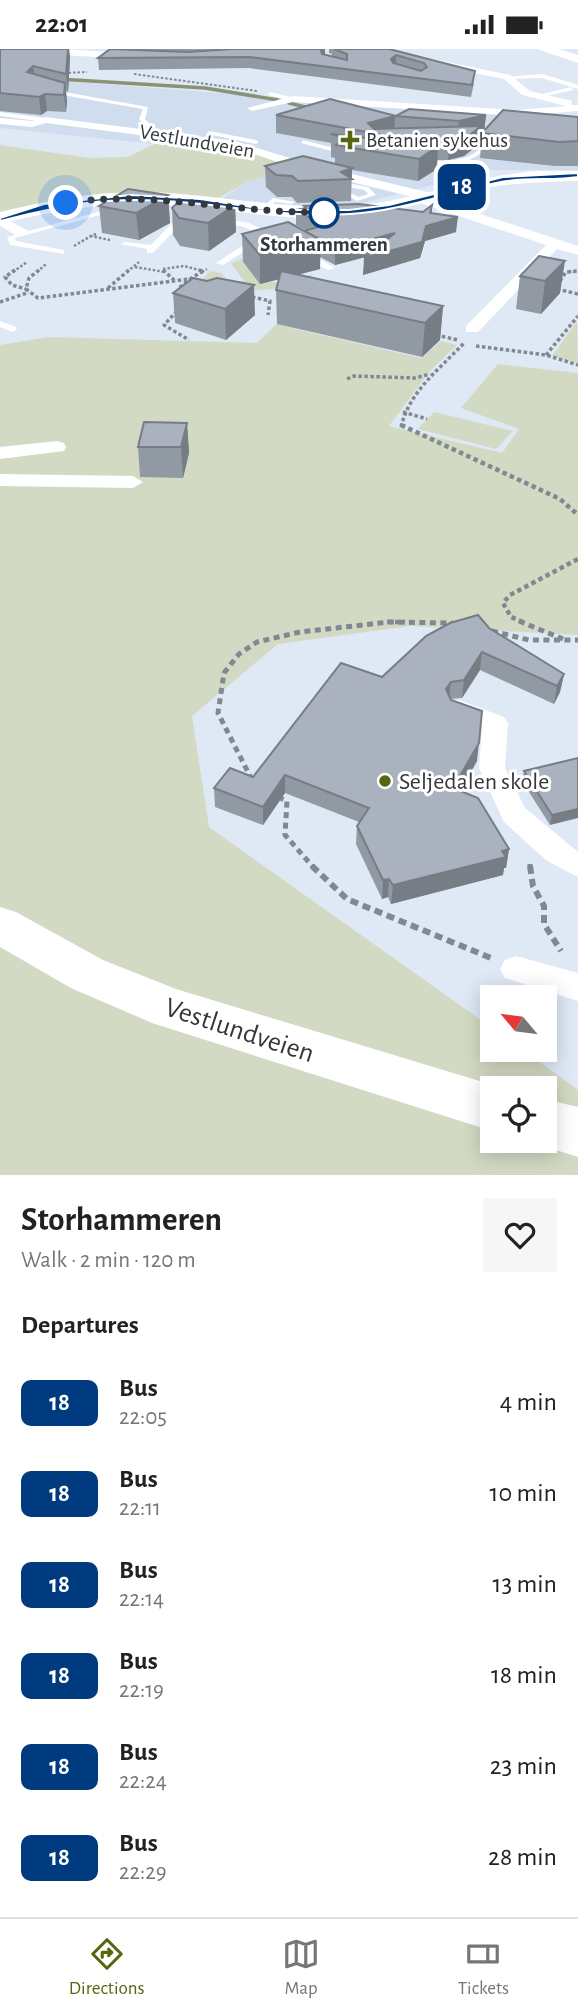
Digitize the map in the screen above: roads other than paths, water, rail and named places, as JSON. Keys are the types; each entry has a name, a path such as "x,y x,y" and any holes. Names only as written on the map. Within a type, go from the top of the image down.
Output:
{"main road":[{"path":"544,49 578,59"},
{"name":"Vestlundveien","path":"0,219 44,207 131,197 200,201 262,211 349,212 389,208 503,179 578,176"},
{"name":"Vestlundveien","path":"0,925 87,974 169,1008 480,1103"},
{"path":"557,1126 578,1132"}],"street":[{"path":"0,54 60,52 147,57"},
{"name":"Vestlundveien","path":"411,58 501,75 512,85 537,96 578,106"},
{"name":"Vestlundveien","path":"252,109 293,99 518,113 578,106"},
{"name":"Vestlundveien","path":"0,121 32,124 47,120 235,144 314,169 426,198"},
{"path":"426,198 578,251"},
{"name":"Vestlundveien","path":"0,219 22,233"},
{"path":"472,329 555,243"},
{"path":"0,453 57,447"},
{"path":"0,480 133,482"},
{"path":"459,708 495,723 492,768 514,815 557,853 578,866"},
{"path":"516,969 578,987"}],"lane":[{"name":"Vestlundveien","path":"440,67 480,75 542,76 578,88"},
{"name":"Vestlundveien","path":"537,96 578,88"},
{"path":"44,90 146,108 142,119 150,127 145,132"},
{"path":"270,94 293,99"},
{"name":"Vestlundveien","path":"556,101 578,97"},
{"path":"0,114 47,120"},
{"path":"237,131 251,134 256,142 275,156"},
{"path":"410,162 461,163 488,144 498,131"},
{"path":"209,133 256,142"},
{"path":"481,140 491,138"},
{"path":"303,142 360,156"},
{"path":"314,169 307,174 366,188 373,195 359,200 346,193"},
{"path":"262,211 273,200 292,202"},
{"path":"22,233 41,230 100,211 124,208"},
{"path":"125,244 152,249 190,215 175,212"},
{"path":"206,218 246,225 279,240"},
{"name":"Vestlundveien","path":"22,233 11,237 13,243 61,253"},
{"path":"220,263 268,233"},
{"path":"300,251 331,268"},
{"path":"0,324 13,329"}],"waterway":[{"path":"59,79 205,88 278,100"},
{"path":"289,103 313,109"}],"place":[{"name":"Betanien sykehus","path":"350,140"},
{"name":"Storhammeren","path":"324,213"},
{"name":"Seljedalen skole","path":"385,781"}]}
